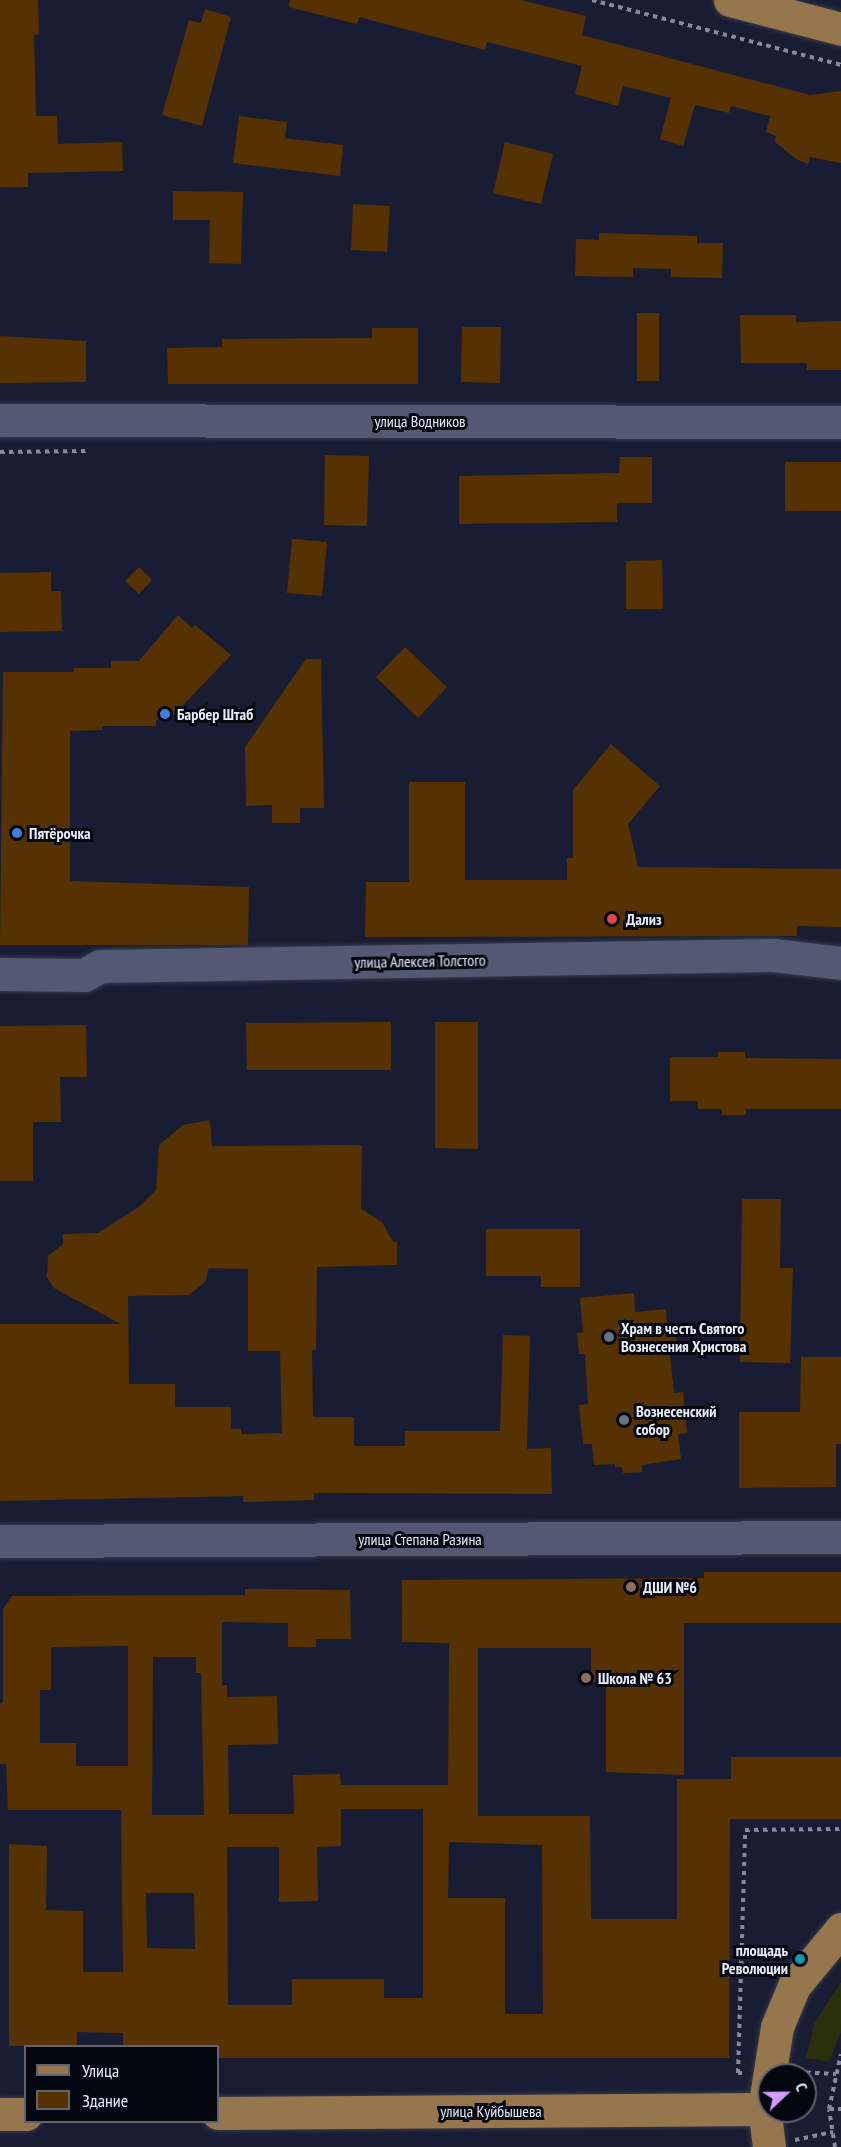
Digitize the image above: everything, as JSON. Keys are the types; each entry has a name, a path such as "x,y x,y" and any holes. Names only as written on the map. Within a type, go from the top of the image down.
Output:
{"main road":[{"path":"730,0 793,8 841,29"},
{"path":"771,2063 777,2027 794,1986 815,1957 841,1929"},
{"name":"улица Куйбышева","path":"219,2113 757,2109"},
{"path":"0,2114 24,2114"},
{"path":"765,2123 768,2147"}],"street":[{"name":"улица Водников","path":"0,420 841,422"},
{"name":"улица Алексея Толстого","path":"0,974 84,975 100,966 773,955 831,963"},
{"name":"улица Степана Разина","path":"0,1541 841,1537"}],"path":[{"path":"592,0 841,65"},
{"path":"738,2073 745,1830 841,1829"},
{"path":"835,2147 829,2109 841,2054"},
{"path":"829,2109 841,2109"}],"green space":[{"path":"841,1982 841,2031 829,2062 806,2058 814,2024"}],"building":[{"path":"0,0 38,0 39,34 34,35 36,116 57,116 58,144 122,142 123,171 28,173 28,187 0,187"},
{"path":"290,0 521,0 586,16 582,35 810,95 841,91 841,163 810,157 808,164 796,159 775,142 776,136 766,132 770,116 731,106 729,113 695,105 683,146 660,139 671,98 623,86 618,106 575,94 582,66 487,42 485,50 359,17 357,24 289,7"},
{"path":"205,9 231,17 202,126 162,115 189,20 201,23"},
{"path":"239,116 287,122 285,138 343,145 340,176 233,163"},
{"path":"505,142 553,154 541,204 493,193"},
{"path":"173,191 243,192 241,264 209,263 210,220 173,220"},
{"path":"353,204 390,206 387,252 351,250"},
{"path":"599,233 697,236 697,243 723,243 722,278 671,277 671,269 633,268 633,277 575,276 576,239 599,240"},
{"path":"637,313 659,313 659,381 637,381"},
{"path":"740,315 796,315 796,322 841,321 841,370 807,370 807,363 741,363"},
{"path":"462,327 501,327 500,383 461,382"},
{"path":"372,328 418,328 418,384 168,384 167,348 222,347 222,339 372,338"},
{"path":"0,336 86,341 86,382 0,383"},
{"path":"325,455 369,456 367,526 324,525"},
{"path":"620,457 652,457 652,503 617,503 617,522 459,524 459,476 619,473"},
{"path":"785,462 841,462 841,511 785,511"},
{"path":"292,539 327,542 322,596 287,593"},
{"path":"662,560 663,609 626,609 626,561"},
{"path":"139,567 152,580 139,594 125,581"},
{"path":"51,572 51,591 61,591 62,631 0,632 0,573"},
{"path":"178,615 192,628 195,625 231,655 170,719 156,720 156,726 102,726 102,730 70,731 70,881 249,887 248,945 0,945 3,672 74,672 74,668 111,668 111,661 139,661"},
{"path":"405,647 447,687 418,718 376,677"},
{"path":"306,659 321,659 324,808 300,808 300,823 272,823 272,805 246,806 245,747"},
{"path":"611,744 660,786 628,824 638,867 841,869 841,927 797,926 797,936 365,937 366,882 409,882 409,782 465,782 465,880 567,880 567,858 573,858 573,790"},
{"path":"391,1022 391,1070 247,1070 246,1023"},
{"path":"435,1022 478,1022 478,1149 435,1148"},
{"path":"86,1025 87,1077 60,1077 61,1122 33,1122 33,1181 0,1181 0,1026"},
{"path":"718,1052 745,1052 745,1058 841,1059 841,1109 746,1109 746,1115 722,1115 722,1109 698,1109 698,1101 670,1101 670,1057 718,1057"},
{"path":"210,1120 212,1146 362,1145 361,1209 382,1222 393,1242 397,1242 397,1265 317,1267 316,1350 312,1350 313,1417 354,1417 354,1446 405,1446 405,1431 500,1431 503,1335 530,1336 527,1449 551,1448 552,1494 314,1493 314,1500 243,1502 243,1496 0,1501 0,1324 121,1324 54,1288 47,1277 48,1256 63,1244 63,1234 98,1233 139,1207 156,1190 159,1145 183,1125","holes":["209,1268 248,1269 248,1351 280,1351 282,1433 241,1434 241,1429 231,1429 231,1407 175,1407 175,1384 129,1384 128,1296 189,1295 205,1282"]},
{"path":"742,1199 781,1199 780,1268 793,1268 790,1363 740,1362"},
{"path":"486,1229 580,1229 580,1287 541,1287 541,1276 486,1276"},
{"path":"634,1293 635,1312 666,1309 667,1325 675,1324 677,1346 669,1346 674,1393 683,1392 687,1433 678,1434 681,1459 642,1465 642,1472 623,1473 622,1467 615,1467 615,1464 594,1465 592,1444 583,1444 579,1405 588,1404 585,1354 579,1354 577,1333 583,1332 580,1298"},
{"path":"801,1357 841,1357 841,1444 836,1444 836,1487 739,1488 739,1412 800,1412"},
{"path":"704,1572 841,1572 841,1623 684,1623 684,1775 606,1772 606,1682 591,1682 591,1648 478,1648 478,1816 590,1816 591,1919 677,1919 677,1779 731,1779 731,1757 841,1757 841,1819 730,1819 729,2058 219,2058 219,2045 123,2045 123,2033 77,2032 77,2045 9,2046 9,1844 47,1846 46,1910 83,1911 83,1972 123,1972 121,1810 8,1810 6,1764 0,1764 0,1704 3,1702 3,1609 12,1596 245,1595 245,1589 350,1590 351,1639 316,1639 316,1647 288,1647 288,1623 222,1622 222,1685 227,1685 227,1697 277,1696 278,1744 228,1745 229,1814 294,1814 293,1775 340,1774 341,1785 448,1785 449,1643 402,1642 402,1580 704,1578","holes":["128,1646 128,1766 76,1766 76,1743 40,1743 40,1690 51,1690 51,1647","153,1657 196,1657 196,1673 201,1673 204,1815 152,1815","341,1809 423,1809 423,1998 384,1998 384,1979 292,1979 292,2005 228,2005 227,1847 279,1847 279,1902 318,1901 317,1847 341,1846","449,1842 542,1845 543,2014 505,2014 505,1898 448,1898","146,1893 194,1893 195,1949 147,1948"]}],"place":[{"name":"Барбер Штаб","path":"165,714"},
{"name":"Пятёрочка","path":"17,833"},
{"name":"Дализ","path":"612,919"},
{"name":"Храм в честь Святого Вознесения Христова","path":"609,1337"},
{"name":"Вознесенский собор","path":"624,1420"},
{"name":"ДШИ №6","path":"631,1587"},
{"name":"Школа № 63","path":"586,1678"},
{"name":"площадь Революции","path":"800,1959"}]}
